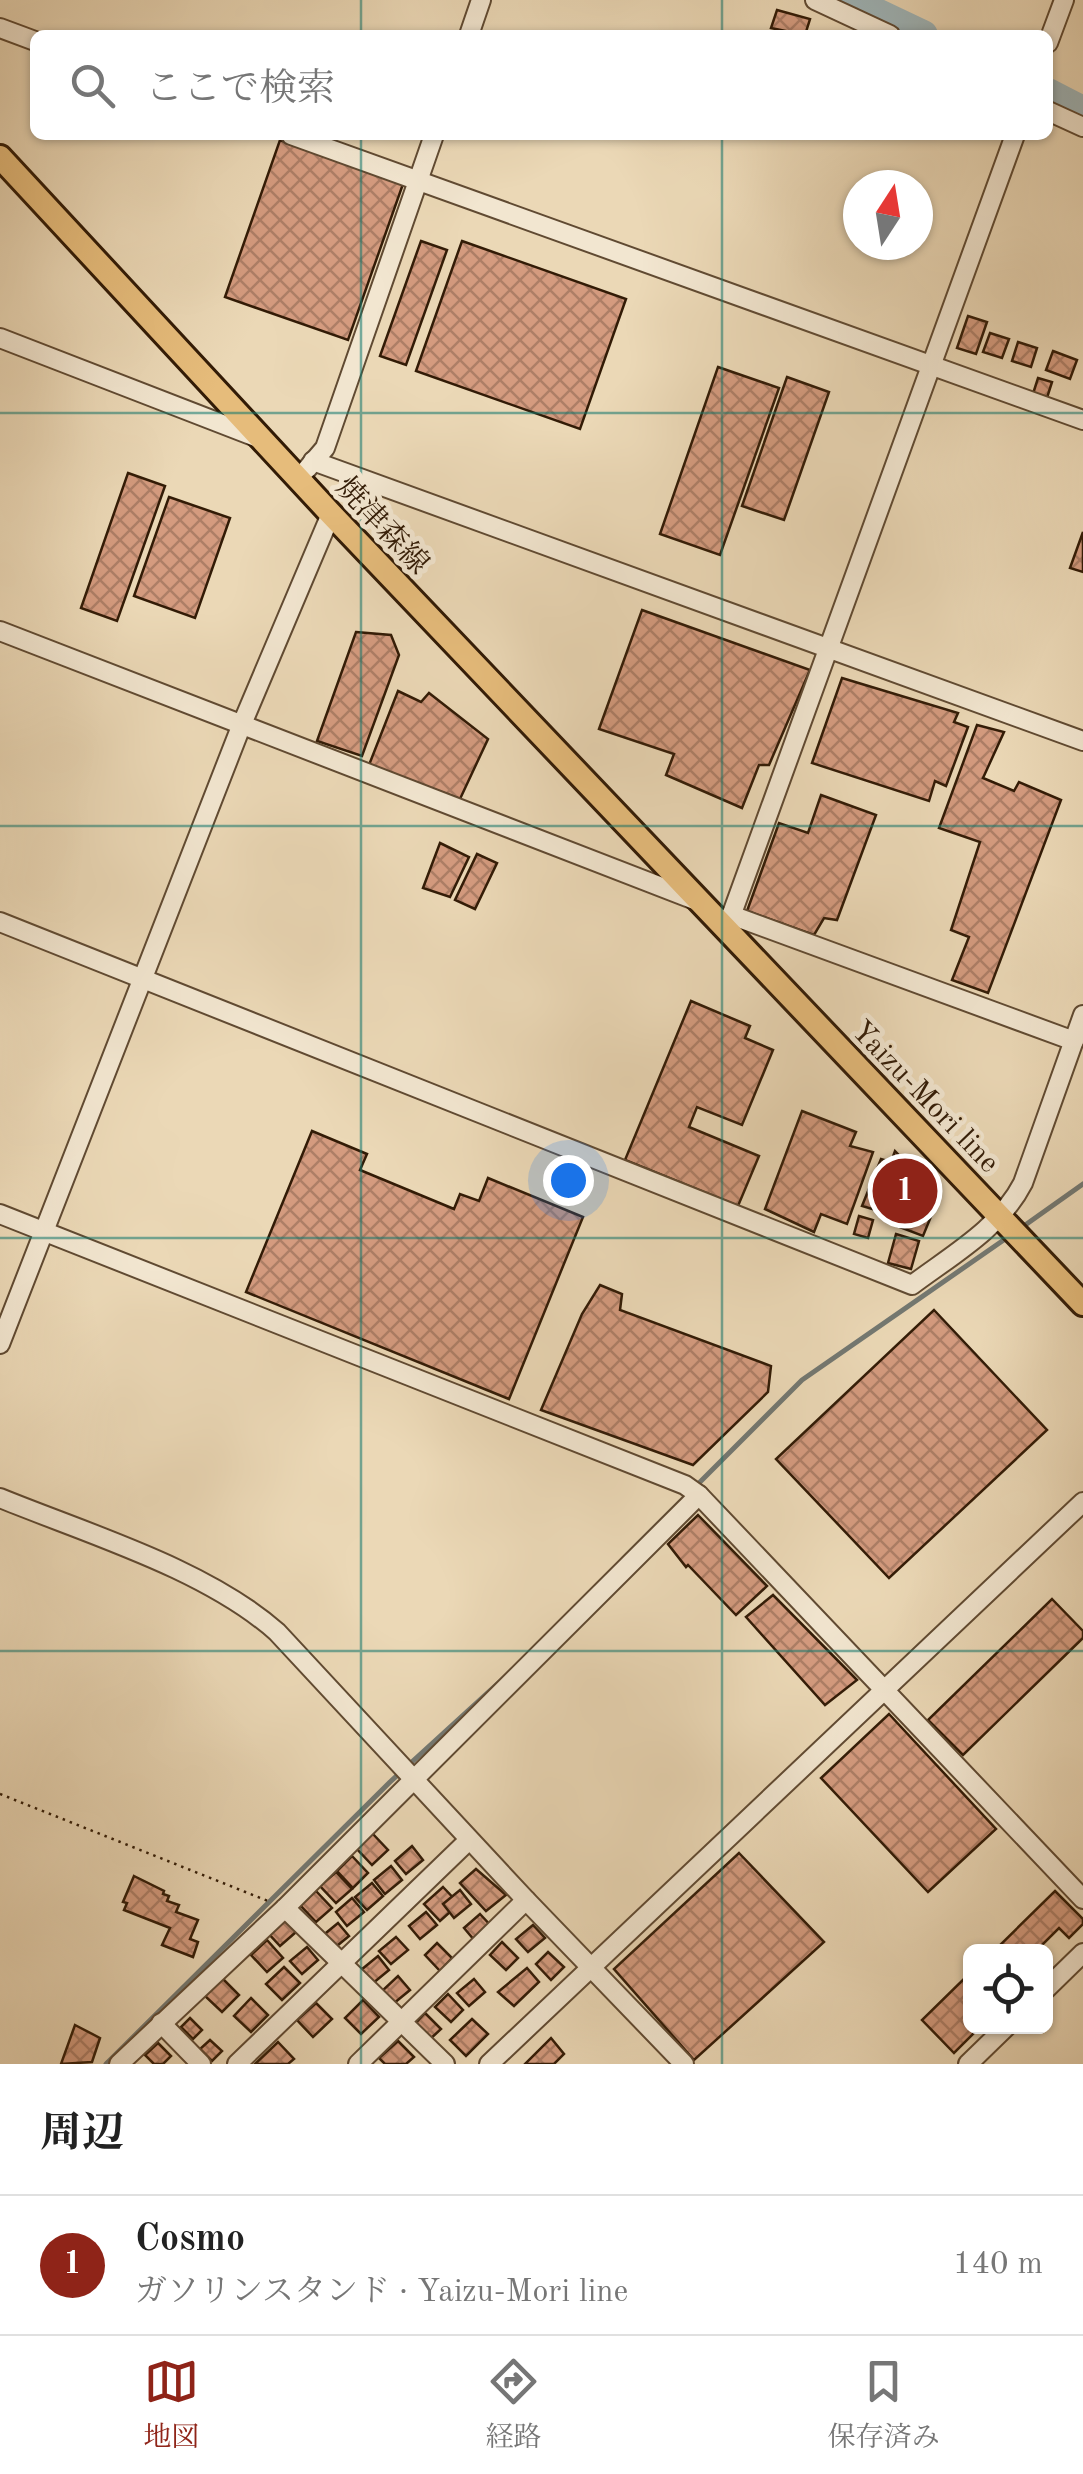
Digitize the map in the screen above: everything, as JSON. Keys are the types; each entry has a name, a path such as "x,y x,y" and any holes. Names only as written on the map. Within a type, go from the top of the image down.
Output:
{"main road":[{"name":"焼津森線","path":"0,157 261,439 312,463 331,514 696,900 728,922"},
{"name":"Yaizu-Mori line","path":"728,922 1083,1304"}],"street":[{"path":"471,30 481,0"},
{"path":"815,0 879,30"},
{"path":"1053,30 1064,0"},
{"path":"0,28 30,39"},
{"path":"1053,112 1083,127"},
{"path":"305,140 1083,420"},
{"path":"432,140 312,463 1083,741"},
{"path":"1012,140 728,922 1074,1041"},
{"path":"0,338 261,439"},
{"path":"0,1344 242,724 331,514"},
{"path":"0,631 696,900"},
{"path":"0,922 912,1285 1000,1217 1023,1183 1083,1015"},
{"path":"0,1214 692,1490 885,1687 1083,1899"},
{"path":"118,2064 285,1908 692,1490"},
{"path":"0,1498 192,1577 251,1609 684,2064"},
{"path":"488,2064 1083,1502"},
{"path":"238,2064 469,1840"},
{"path":"358,2064 526,1900"},
{"path":"285,1908 446,2064"},
{"path":"1053,1982 1083,1953"},
{"path":"161,2024 202,2064"},
{"path":"968,2064 998,2034"}],"path":[{"path":"0,1794 285,1908"}],"building":[{"path":"777,10 810,19 807,30 771,28"},
{"path":"280,140 403,184 348,340 225,297"},
{"path":"421,241 447,250 406,365 380,356"},
{"path":"462,241 626,299 580,429 416,371"},
{"path":"968,316 987,322 976,354 957,348"},
{"path":"990,333 1009,339 1002,358 983,352"},
{"path":"1018,342 1037,348 1031,367 1012,361"},
{"path":"1053,351 1077,360 1070,379 1046,370"},
{"path":"718,367 779,388 720,555 660,534"},
{"path":"787,377 829,392 784,520 742,506"},
{"path":"1038,378 1052,382 1046,401 1032,397"},
{"path":"128,473 165,486 117,621 81,608"},
{"path":"169,497 230,518 195,618 134,596"},
{"path":"1083,532 1083,572 1070,568"},
{"path":"642,610 810,670 769,765 759,765 742,808 666,775 674,754 599,729"},
{"path":"356,632 391,635 399,655 362,756 317,741"},
{"path":"842,678 958,713 954,722 968,727 946,786 935,781 929,801 812,763"},
{"path":"398,691 421,702 429,693 488,739 460,799 369,765"},
{"path":"977,725 1004,732 983,778 1014,791 1019,782 1061,800 988,993 952,980 969,937 951,930 980,842 939,828"},
{"path":"821,795 876,815 837,920 824,918 814,935 747,911 779,823 808,833"},
{"path":"440,843 469,857 450,897 423,888"},
{"path":"477,854 497,863 475,909 455,900"},
{"path":"691,1001 750,1026 745,1038 773,1050 742,1125 697,1107 689,1127 759,1156 738,1206 625,1160"},
{"path":"802,1111 856,1132 850,1146 873,1152 847,1224 821,1214 814,1232 765,1209"},
{"path":"312,1131 367,1154 360,1170 454,1209 460,1194 479,1201 488,1178 583,1217 509,1399 246,1292"},
{"path":"895,1151 939,1197 923,1236 897,1226 903,1211 883,1200 879,1211 862,1206 881,1159 891,1162"},
{"path":"859,1216 873,1220 868,1238 854,1234"},
{"path":"896,1234 919,1241 911,1269 888,1263"},
{"path":"600,1285 622,1294 620,1310 771,1366 768,1392 693,1465 541,1410 582,1314"},
{"path":"934,1310 1047,1430 889,1578 776,1459"},
{"path":"698,1515 767,1586 736,1615 668,1544"},
{"path":"773,1595 857,1680 825,1705 746,1617"},
{"path":"1052,1599 1083,1631 1083,1638 963,1755 928,1720"},
{"path":"889,1714 996,1829 928,1892 821,1778"},
{"path":"372,1833 388,1850 372,1865 356,1848"},
{"path":"412,1846 423,1860 406,1874 395,1861"},
{"path":"739,1853 824,1942 694,2060 614,1969"},
{"path":"352,1856 368,1873 353,1888 337,1871"},
{"path":"391,1866 402,1880 385,1894 374,1880"},
{"path":"476,1869 506,1895 486,1911 460,1883"},
{"path":"336,1872 352,1889 336,1903 320,1886"},
{"path":"134,1876 164,1891 169,1896 167,1901 179,1905 176,1912 198,1920 190,1939 198,1942 193,1957 162,1945 170,1928 124,1910 127,1903 123,1902"},
{"path":"372,1883 383,1896 367,1910 355,1897"},
{"path":"443,1887 459,1904 440,1921 424,1904"},
{"path":"460,1890 471,1904 454,1918 443,1904"},
{"path":"316,1891 332,1908 316,1922 300,1905"},
{"path":"1055,1891 1083,1919 1069,1938 1059,1928 1043,1944 1001,1944"},
{"path":"352,1898 364,1912 347,1926 336,1912"},
{"path":"426,1912 437,1925 420,1939 409,1926"},
{"path":"480,1914 492,1927 475,1941 464,1928"},
{"path":"285,1918 296,1932 280,1946 268,1933"},
{"path":"338,1923 349,1936 332,1950 321,1937"},
{"path":"533,1925 545,1938 528,1952 516,1939"},
{"path":"396,1937 408,1950 391,1964 379,1951"},
{"path":"267,1940 283,1958 267,1972 251,1955"},
{"path":"502,1942 518,1958 506,1970 490,1955"},
{"path":"437,1943 452,1958 440,1971 425,1955"},
{"path":"307,1947 318,1960 302,1974 290,1961"},
{"path":"548,1952 564,1967 551,1980 536,1964"},
{"path":"378,1956 389,1970 372,1984 361,1970"},
{"path":"284,1967 300,1983 282,2000 266,1984"},
{"path":"527,1968 539,1982 514,2006 498,1992"},
{"path":"398,1976 410,1990 393,2004 382,1991"},
{"path":"222,1978 239,1995 222,2012 205,1996"},
{"path":"474,1979 485,1992 469,2006 457,1993"},
{"path":"963,1980 963,2034 973,2034 954,2053 922,2020"},
{"path":"448,1994 463,2010 451,2022 435,2007"},
{"path":"251,1998 268,2015 251,2032 234,2016"},
{"path":"363,2000 379,2017 361,2034 345,2018"},
{"path":"316,2003 332,2019 313,2037 297,2020"},
{"path":"425,2013 441,2029 428,2041 413,2026"},
{"path":"190,2018 202,2030 193,2039 181,2027"},
{"path":"472,2019 488,2034 466,2056 450,2040"},
{"path":"75,2025 100,2038 92,2062 61,2064"},
{"path":"551,2038 564,2054 554,2064 525,2064"},
{"path":"210,2040 222,2051 212,2061 200,2049"},
{"path":"398,2041 414,2057 406,2064 385,2064 379,2058"},
{"path":"278,2042 294,2059 288,2064 255,2064"},
{"path":"158,2043 171,2056 163,2064 154,2064 145,2055"}],"waterway":[{"path":"849,0 912,30"},
{"path":"1053,96 1083,111"},
{"path":"1021,1228 1083,1184"},
{"path":"623,1559 802,1380 1008,1237"},
{"path":"106,2064 390,1782 506,1676"}],"place":[{"name":"Cosmo","path":"905,1191"}]}
